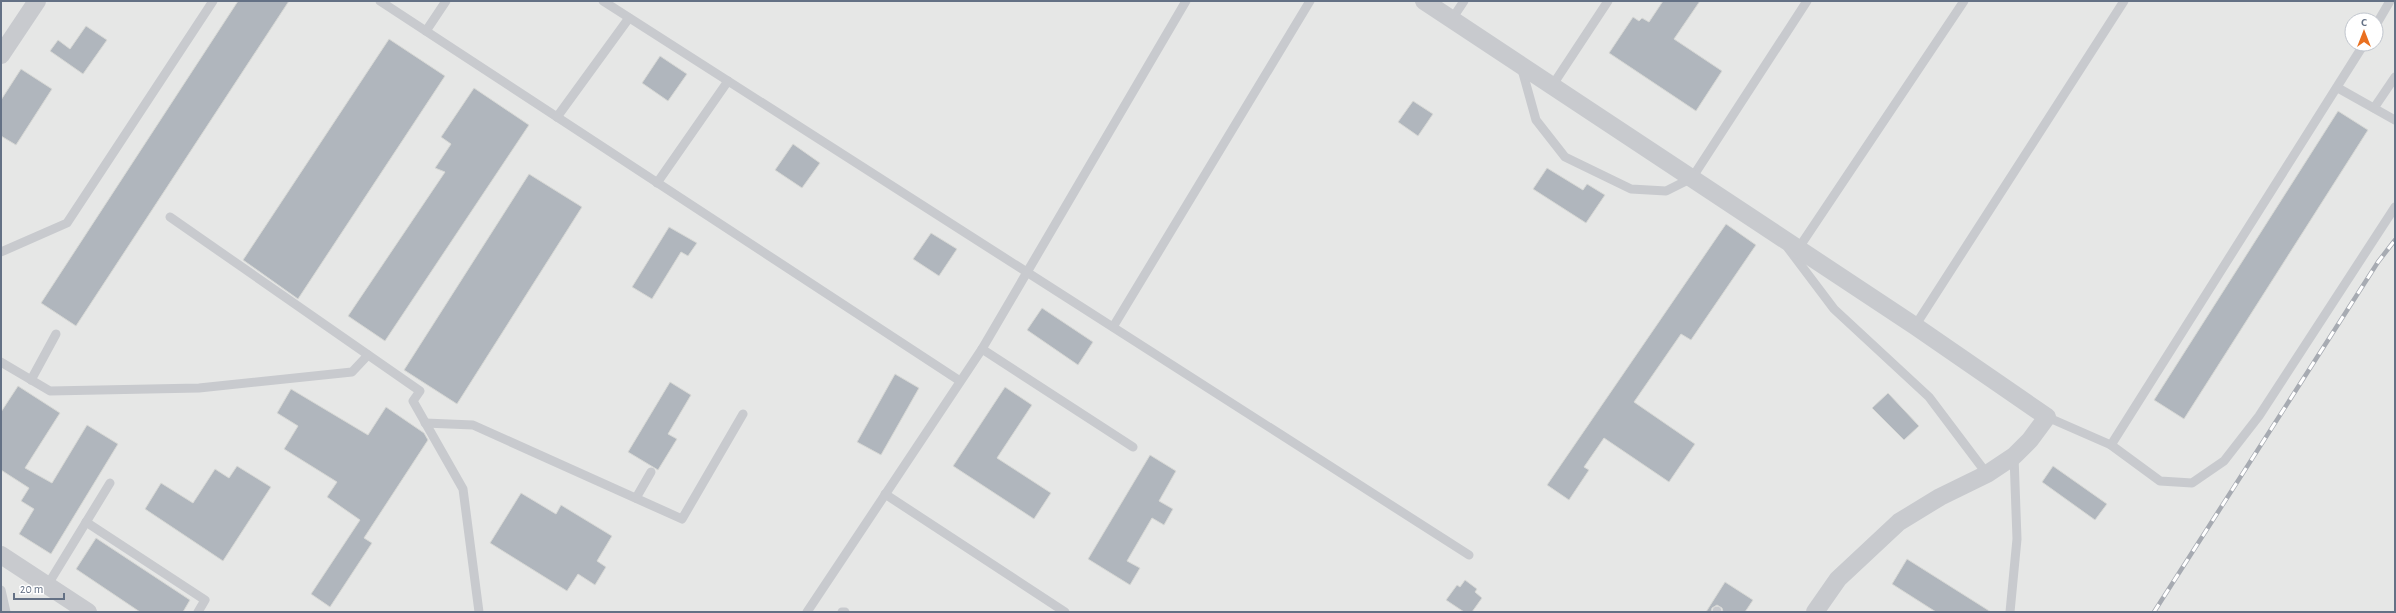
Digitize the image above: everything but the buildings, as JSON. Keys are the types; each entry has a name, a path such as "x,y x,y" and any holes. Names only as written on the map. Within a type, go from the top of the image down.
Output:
{"street":[{"path":"1,54 37,1"},
{"path":"1424,1 1915,326 2048,417 2030,440 2014,456 1987,474 1940,497 1899,522 1838,578 1815,612"},
{"path":"1,556 88,612"}],"lane":[{"path":"1,252 66,223 213,1"},
{"path":"380,1 960,381"},
{"path":"426,31 446,1"},
{"path":"603,1 1469,556"},
{"path":"807,612 982,349 1186,1"},
{"path":"1113,327 1310,1"},
{"path":"1452,19 1464,1"},
{"path":"1552,86 1608,1"},
{"path":"1520,65 1536,120 1565,157 1631,189 1666,191 1692,178 1807,1"},
{"path":"1798,249 1964,1"},
{"path":"1915,326 2124,1"},
{"path":"2384,12 2390,1"},
{"path":"557,117 629,18"},
{"path":"2111,444 2338,88 2359,52"},
{"path":"2374,108 2395,78"},
{"path":"657,182 728,81"},
{"path":"2338,88 2395,120"},
{"path":"2048,417 2111,444 2160,481 2192,483 2224,461 2259,416 2395,207"},
{"path":"170,216 420,391 413,401 463,490 479,612"},
{"path":"1778,235 1834,309 1930,396 1987,474"},
{"path":"31,380 56,334"},
{"path":"982,349 1133,447"},
{"path":"1,362 50,392 199,388 352,372 368,355"},
{"path":"425,424 473,425 682,519 743,414"},
{"path":"2010,612 2018,539 2014,456"},
{"path":"636,498 651,472"},
{"path":"47,586 110,483"},
{"path":"885,494 1065,612"},
{"path":"86,522 205,600 198,612"},
{"path":"1,590 6,612"}],"shaded area":[{"path":"1,1 2395,1 2395,612 1,612"}],"railway":[{"path":"2154,612 2378,262 2395,240"}]}
